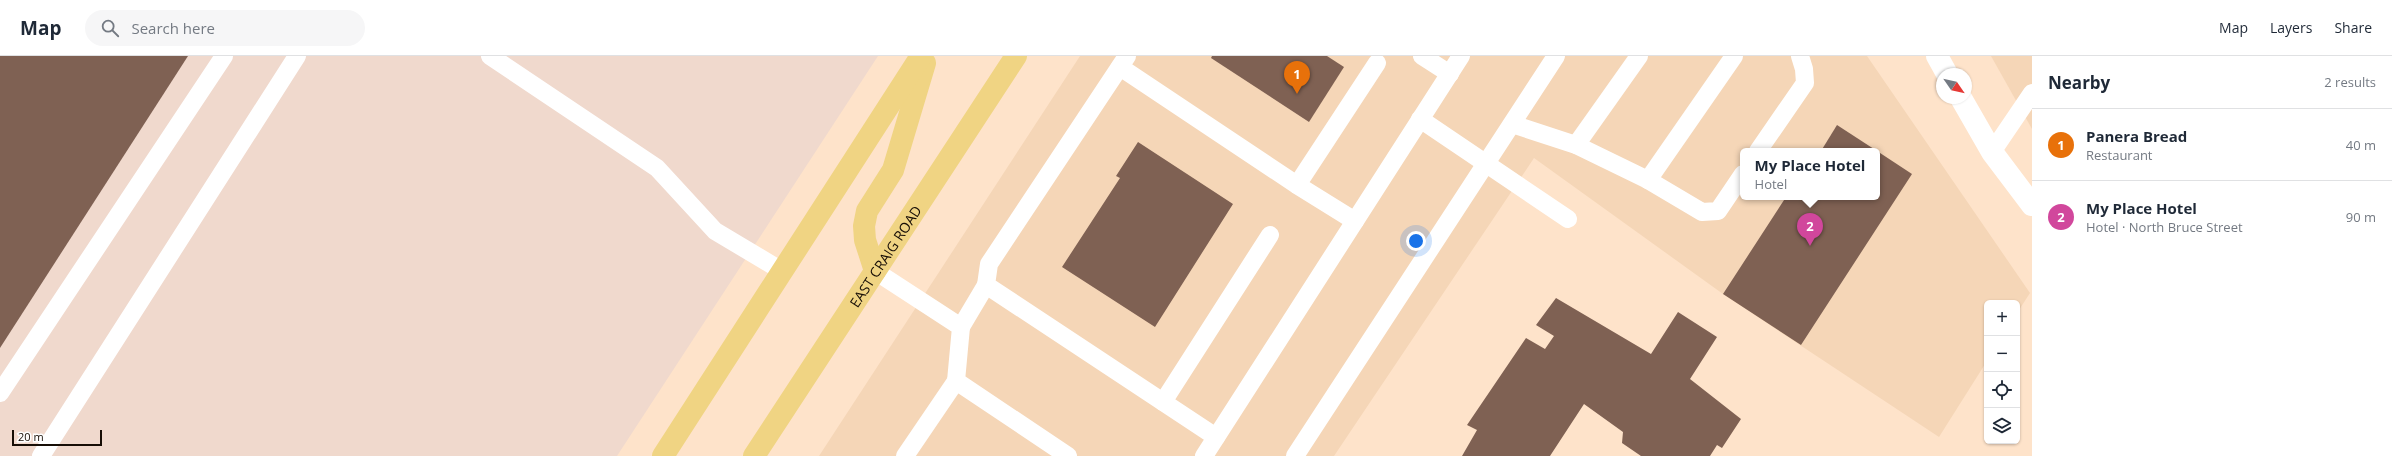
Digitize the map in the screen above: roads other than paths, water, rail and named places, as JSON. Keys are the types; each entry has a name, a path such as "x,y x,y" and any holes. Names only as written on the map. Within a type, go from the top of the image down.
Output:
{"main road":[{"path":"663,456 921,56"},
{"path":"875,271 866,240 864,226 868,211 893,170 927,56"},
{"name":"EAST CRAIG ROAD","path":"754,456 1016,56"}],"street":[{"path":"1937,56 1944,68"},
{"path":"1964,104 1992,152 2032,205"}],"lane":[{"path":"0,393 224,56"},
{"path":"41,456 297,56"},
{"path":"490,56 657,168 715,231 782,271"},
{"path":"1422,56 1450,74"},
{"path":"1204,456 1461,56"},
{"path":"1295,456 1556,56"},
{"path":"1576,145 1639,56"},
{"path":"1648,180 1734,56"},
{"path":"1760,148 1805,83 1804,69 1800,56"},
{"path":"905,456 956,381 961,326 986,285 989,264 1123,61 1298,185 1355,221"},
{"path":"1298,185 1377,63"},
{"path":"1992,152 2032,93"},
{"path":"1420,120 1568,219"},
{"path":"1512,124 1576,145 1648,180 1702,212 1718,211 1740,178"},
{"path":"1163,402 1270,235"},
{"path":"875,271 961,326"},
{"path":"986,285 1216,437"},
{"path":"956,381 1068,456"}],"place":[{"name":"Panera Bread","path":"1297,94"},
{"name":"My Place Hotel","path":"1810,246"}]}
